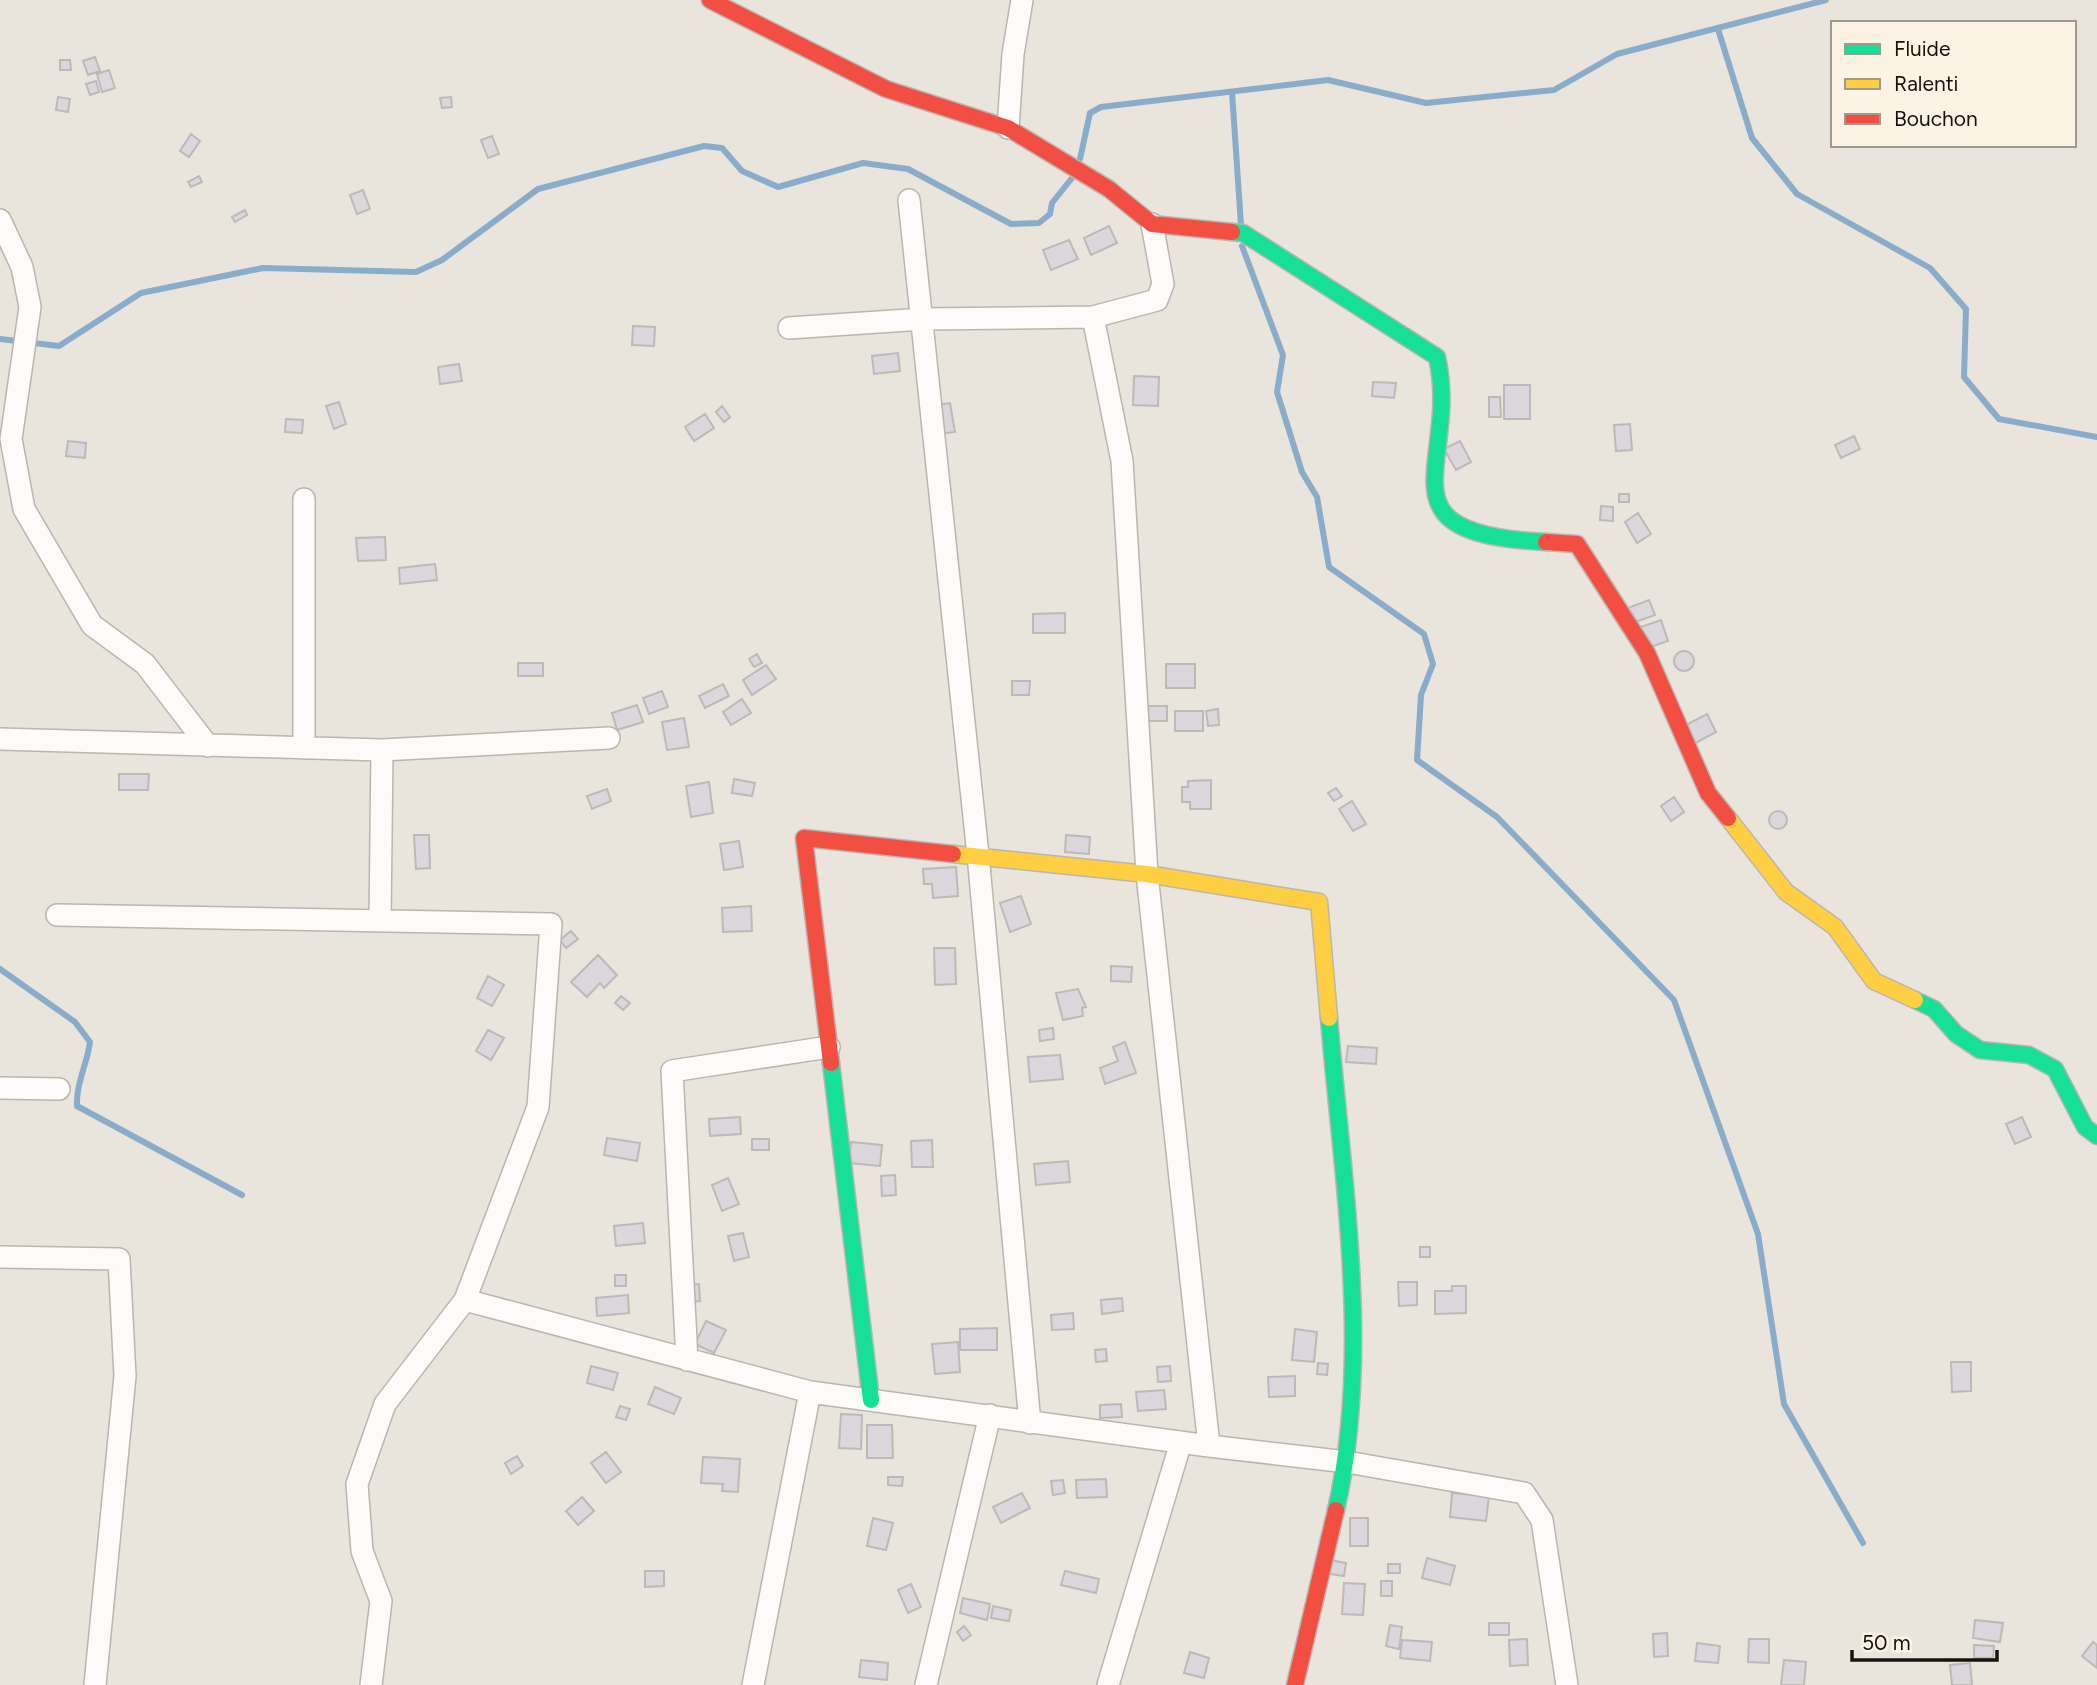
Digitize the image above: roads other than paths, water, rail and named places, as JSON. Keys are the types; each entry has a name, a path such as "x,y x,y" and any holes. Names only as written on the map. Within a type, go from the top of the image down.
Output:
{"street":[{"path":"710,0 886,89 1008,128 1109,189 1152,224 1243,233 1437,357 1443,388 1433,478 1437,506 1456,527 1496,538 1577,544 1647,653 1708,793 1786,892 1835,927 1874,981 1934,1009 1956,1034 1980,1050 2029,1055 2055,1069 2085,1127 2097,1136"},
{"path":"1008,128 1013,54 1022,0"},
{"path":"908,200 923,318 978,855 1030,1423"},
{"path":"0,220 22,267 30,307 11,439 24,509 92,625 145,664 208,746"},
{"path":"789,328 923,318 1093,317 1157,300 1163,284 1152,224"},
{"path":"1093,317 1122,461 1147,874 1209,1446"},
{"path":"304,499 304,748"},
{"path":"0,740 382,750 609,738"},
{"path":"380,921 382,750"},
{"path":"871,1400 804,838 1147,874 1319,902 1353,1305 1347,1462 1295,1685"},
{"path":"57,915 551,924 538,1107 466,1300 385,1404 357,1484 362,1551 381,1601 371,1685"},
{"path":"687,1360 671,1072 829,1046"},
{"path":"0,1088 58,1089"},
{"path":"0,1257 119,1259 125,1376 96,1685"},
{"path":"466,1300 810,1392 990,1415 1030,1423 1347,1462 1524,1493 1542,1520 1567,1685"},
{"path":"753,1685 810,1392"},
{"path":"926,1685 990,1415"},
{"path":"1108,1685 1181,1442"}],"waterway":[{"path":"1080,159 1090,113 1101,107 1328,80 1426,103 1554,90 1617,54 1826,0"},
{"path":"1718,29 1752,138 1797,194 1930,268 1966,309 1964,377 1999,419 2097,437"},
{"path":"1232,92 1241,225"},
{"path":"0,339 59,346 141,293 263,268 416,272 442,260 538,189 704,146 722,148 742,171 778,187 863,163 908,169 1011,224 1039,223 1050,214 1052,203 1072,178"},
{"path":"1242,246 1283,355 1277,392 1302,472 1317,497 1329,567 1424,634 1433,664 1421,695 1417,760 1497,817 1674,1000 1758,1234 1784,1404 1863,1543"},
{"path":"0,969 75,1022 90,1042 78,1090 77,1106 242,1195"}]}
